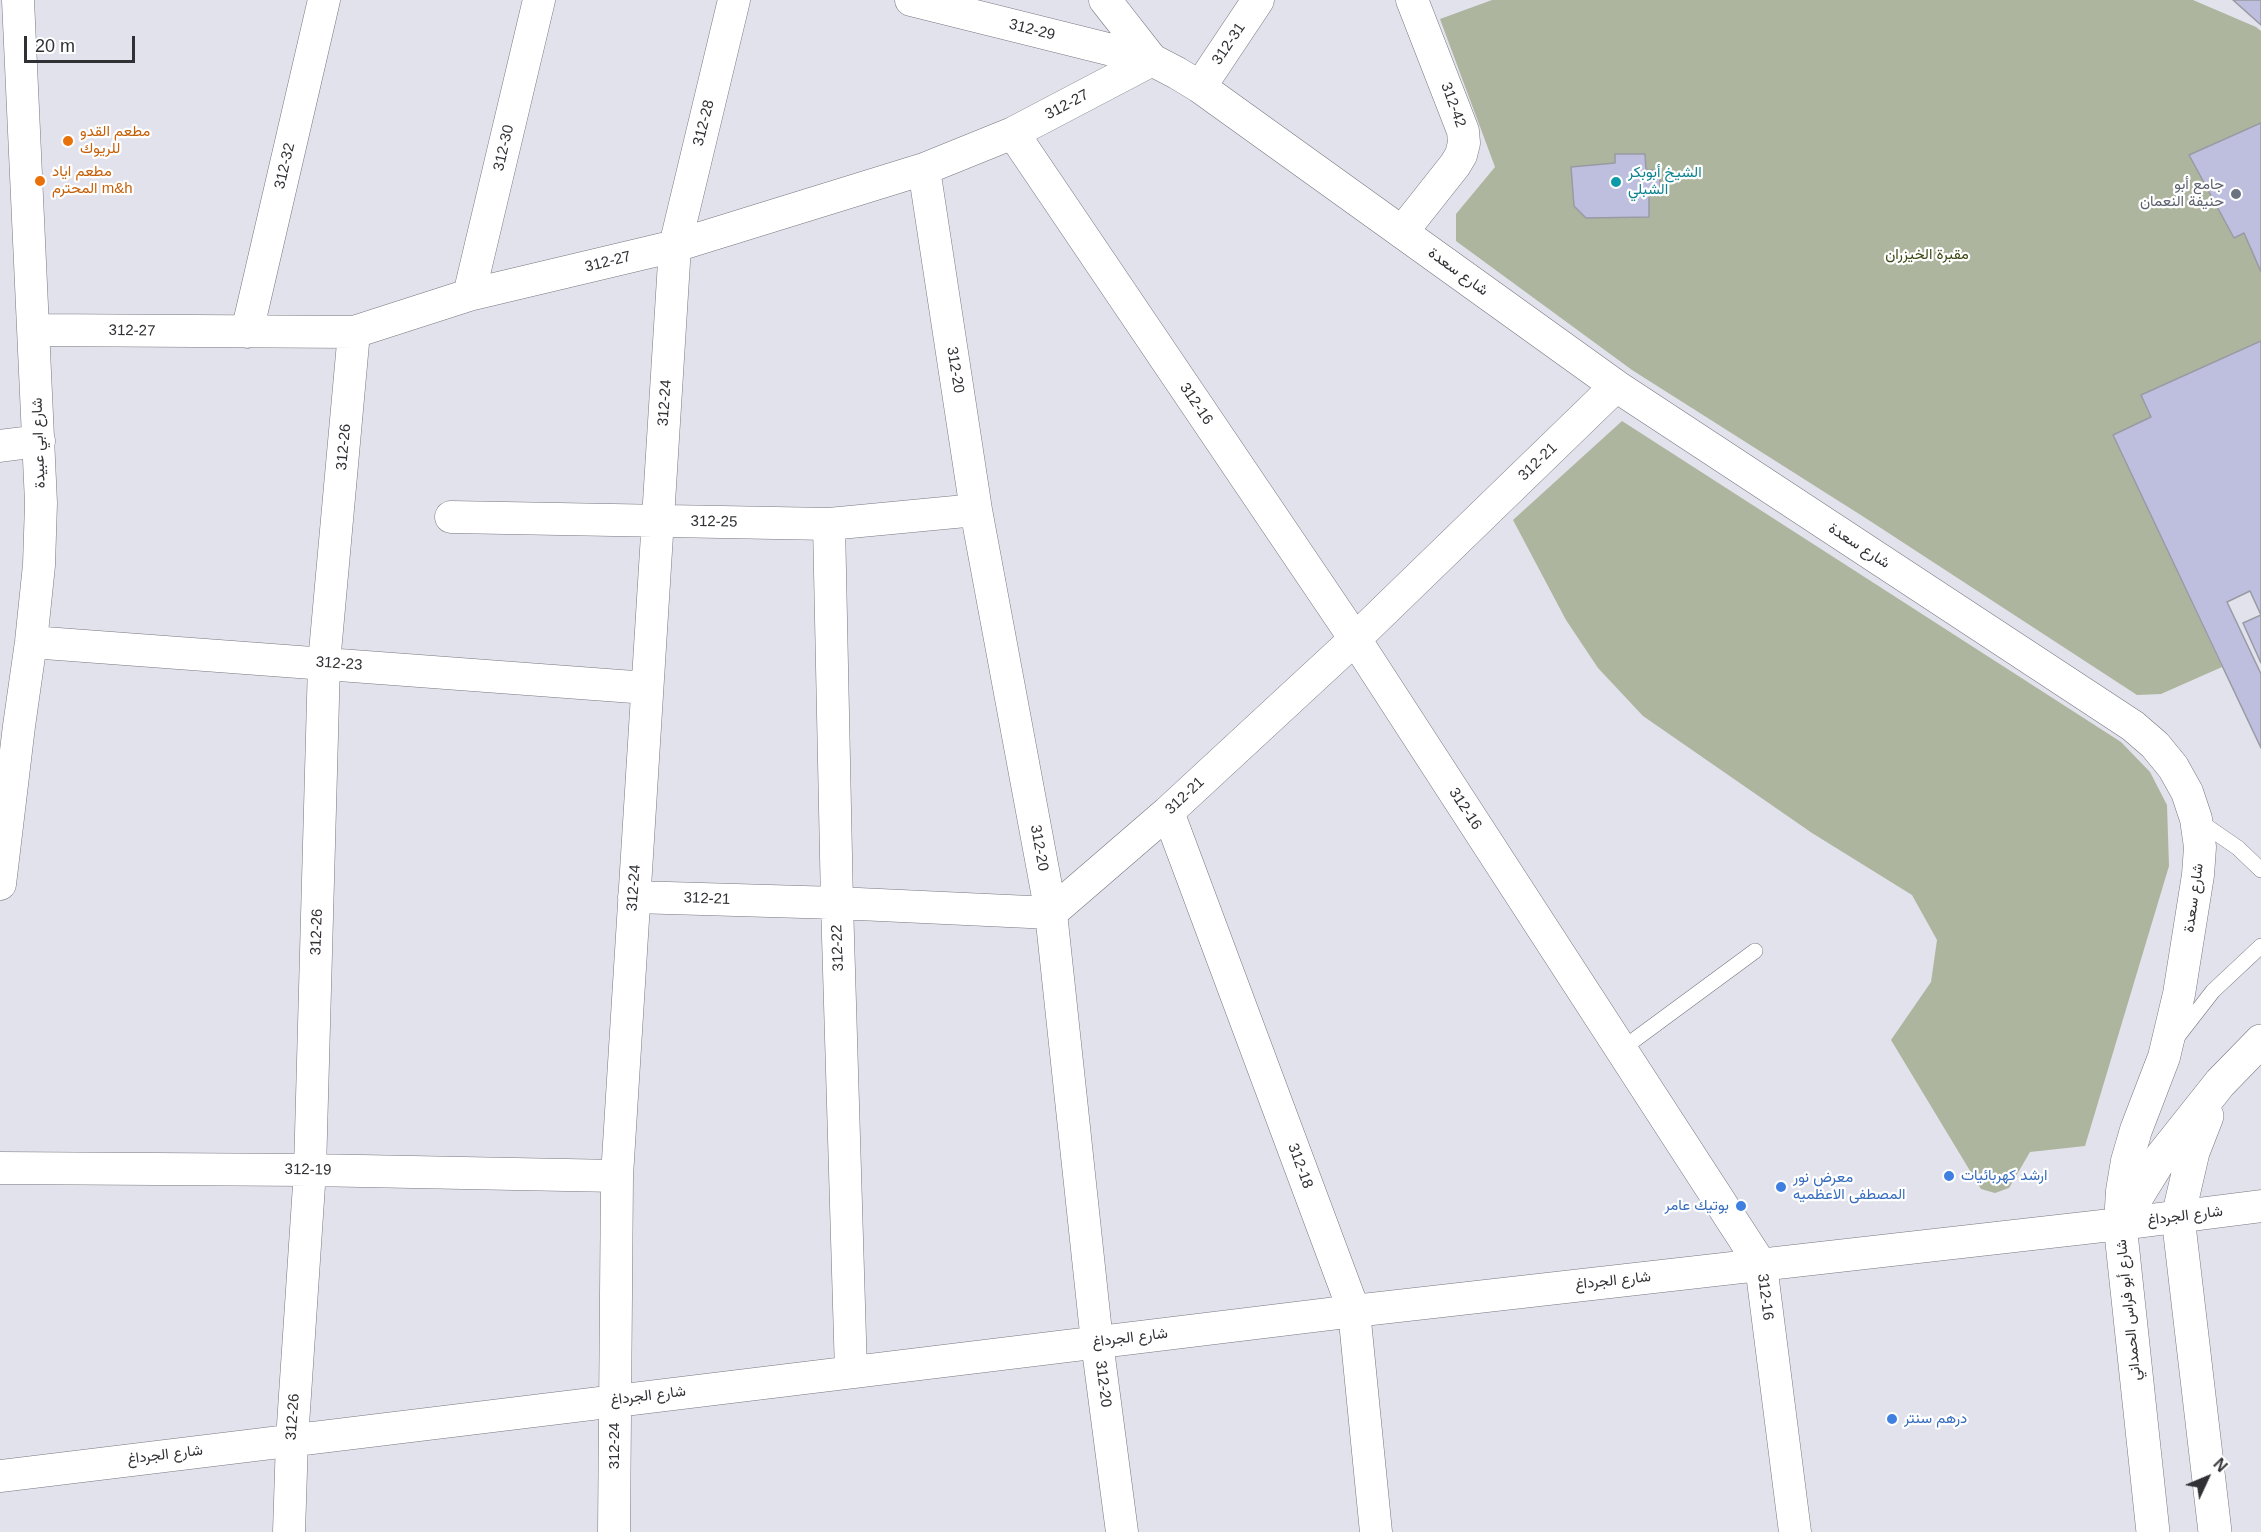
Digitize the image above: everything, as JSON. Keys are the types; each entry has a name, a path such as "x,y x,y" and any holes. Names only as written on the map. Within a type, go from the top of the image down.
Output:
{"street":[{"name":"شارع ابي عبيدة","path":"0,884 9,726 32,642 39,565 41,503 35,330 13,140 18,0"},
{"name":"312-32","path":"247,332 324,0"},
{"name":"312-30","path":"469,295 539,0"},
{"name":"312-28","path":"675,246 734,0"},
{"name":"312-29","path":"911,0 1152,60"},
{"path":"1105,0 1152,60"},
{"name":"312-31","path":"1200,87 1258,0"},
{"name":"312-42","path":"1402,232 1455,165 1464,143 1463,131 1412,0"},
{"name":"312-27","path":"35,330 354,332 469,295 675,246 924,169 1013,133 1152,60"},
{"name":"شارع سعدة","path":"1152,60 1200,87 1616,386 2133,726 2155,745 2174,767 2187,792 2196,819 2200,847 2198,875 2179,994 2164,1057 2136,1130 2127,1161 2120,1224"},
{"name":"312-16","path":"1013,133 1355,639 1761,1264 1795,1532"},
{"name":"312-20","path":"924,169 976,510 1051,914 1097,1342 1122,1532"},
{"name":"312-24","path":"614,1532 617,1176 675,246"},
{"name":"312-26","path":"289,1532 292,1440 310,1170 324,663 354,332"},
{"name":"312-21","path":"634,897 837,903 1051,914 1168,812 1355,639 1616,386"},
{"path":"0,446 39,441"},
{"name":"312-25","path":"451,517 829,524 976,510"},
{"name":"312-22","path":"829,524 837,903 851,1372"},
{"name":"312-23","path":"32,642 647,688"},
{"name":"312-18","path":"1168,812 1354,1311 1376,1532"},
{"name":"شارع أبو فراس الحمداني","path":"2153,1532 2120,1224 2162,1156 2220,1083 2261,1041"},
{"name":"شارع أبو فراس الحمداني","path":"2216,1532 2178,1217 2193,1152 2220,1083"},
{"name":"312-19","path":"0,1168 310,1170 617,1176"},
{"name":"شارع الجرداغ","path":"0,1476 1354,1311 2261,1206"}],"lane":[{"path":"2196,819 2238,848 2261,870"},
{"path":"2164,1057 2188,1021 2213,991 2261,946"},
{"path":"1622,1049 1755,951"}],"green space":[{"name":"مقبرة الخيزران","path":"1492,0 2193,0 2261,31 2261,123 2190,155 2234,238 2244,233 2261,272 2261,341 2141,395 2151,417 2113,435 2222,667 2161,694 2137,695 1867,519 1632,370 1456,241 1456,214 1495,167 1440,19"},
{"path":"1622,421 2121,742 2150,772 2167,805 2169,866 2085,1146 2030,1152 2009,1188 1995,1193 1981,1189 1891,1040 1931,982 1937,940 1912,895 1812,833 1643,716 1598,668 1566,620 1513,520"}],"building":[{"path":"2233,0 2261,0 2261,25"},
{"name":"جامع أبو حنيفة النعمان","path":"2261,123 2261,272 2244,233 2234,238 2189,155"},
{"name":"الشيخ أبوبكر الشبلي","path":"1615,154 1645,154 1646,170 1660,170 1660,193 1649,193 1649,217 1586,218 1574,206 1571,167 1615,163"},
{"path":"2261,341 2261,615 2250,591 2227,602 2261,674 2261,748 2113,435 2151,417 2141,395"},
{"path":"2261,615 2261,663 2243,623"}],"place":[{"name":"مطعم القدو للريوك","path":"68,141"},
{"name":"مطعم اياد المحترم m&h","path":"40,181"},
{"name":"الشيخ أبوبكر الشبلي","path":"1616,182"},
{"name":"جامع أبو حنيفة النعمان","path":"2236,194"},
{"name":"ارشد كهربائيات","path":"1949,1176"},
{"name":"معرض نور المصطفى الاعظميه","path":"1781,1187"},
{"name":"بوتيك عامر","path":"1741,1206"},
{"name":"درهم سنتر","path":"1892,1419"}]}
